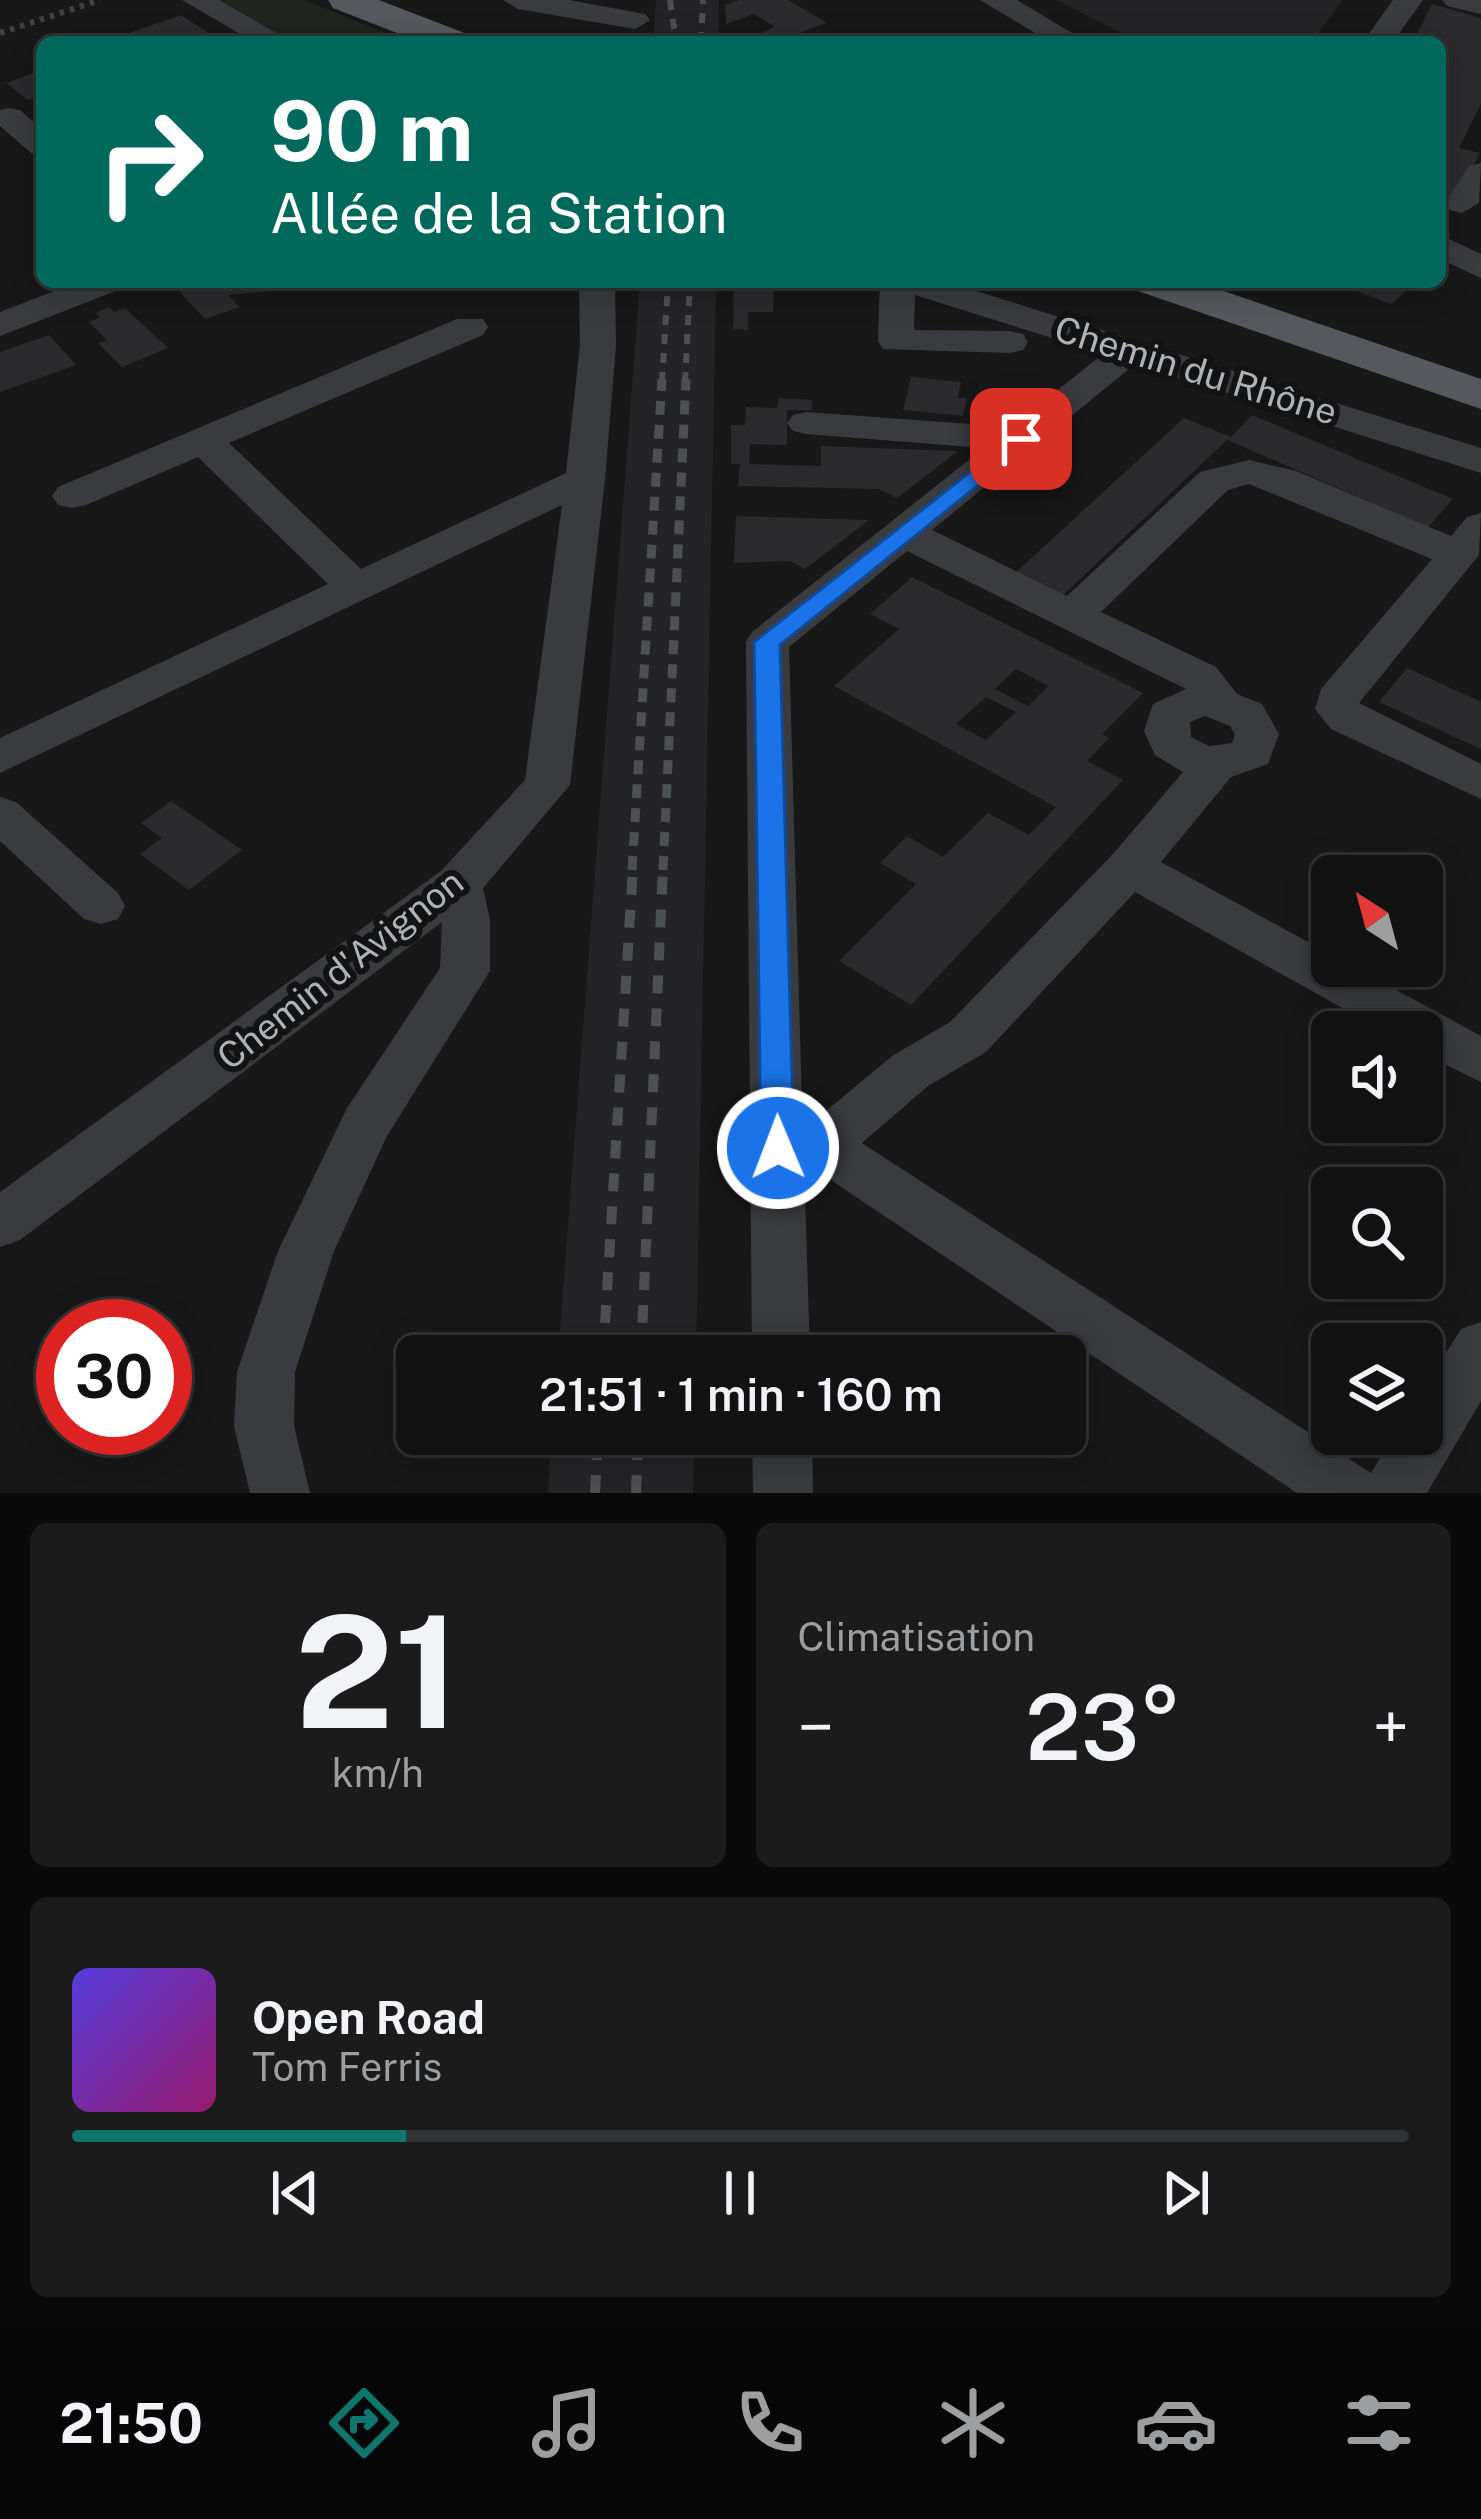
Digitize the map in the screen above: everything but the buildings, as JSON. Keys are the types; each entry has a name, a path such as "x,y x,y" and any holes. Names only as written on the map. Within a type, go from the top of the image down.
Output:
{"main road":[{"path":"346,0 439,36"},
{"path":"1171,288 1481,395"}],"street":[{"path":"197,0 266,36"},
{"path":"518,0 627,16"},
{"path":"994,0 1061,36"},
{"path":"1382,36 1408,0"},
{"path":"1457,0 1481,5"},
{"path":"9,117 36,141"},
{"path":"1462,203 1481,173"},
{"path":"1446,248 1481,268"},
{"path":"0,325 94,288"},
{"name":"Chemin d'Avignon","path":"0,1222 458,884 548,785 585,478 598,345 598,288"},
{"path":"898,288 896,341 1010,342"},
{"name":"Chemin du Rhône","path":"931,288 1481,460"},
{"path":"71,496 470,327"},
{"path":"783,1335 800,1131 767,642 1132,349"},
{"path":"806,423 1021,439"},
{"path":"204,441 356,588"},
{"path":"1073,614 1214,481 1249,472 1470,540 1337,700 1337,709 1481,783"},
{"path":"0,757 585,478"},
{"path":"800,1131 968,1037 1130,867 1216,764 1185,756 1167,736 1166,725 1178,708 1205,701 1221,703 1201,678 904,532"},
{"path":"0,814 101,906"},
{"path":"1130,867 1481,1060"},
{"path":"280,1493 264,1426 266,1372 306,1251 366,1124 465,971 466,920 458,884"},
{"path":"800,1131 1349,1493"},
{"path":"1393,1493 1481,1348"},
{"path":"782,1455 783,1493"}],"path":[{"path":"0,33 100,0"}],"shaded area":[{"path":"212,0 304,0 393,36 280,36"},
{"path":"656,0 719,0 719,36 653,36"},
{"path":"1057,0 1342,0 1316,36 1127,36"},
{"path":"640,288 716,288 696,1335 560,1335"},
{"path":"551,1455 694,1455 693,1493 548,1493"}],"railway":[{"path":"670,0 675,36"},
{"path":"701,36 703,0"},
{"path":"662,382 668,288"},
{"path":"685,382 690,288"},
{"path":"632,870 662,379"},
{"path":"663,870 686,379"},
{"path":"604,1335 633,867"},
{"path":"642,1335 663,867"},
{"path":"595,1493 597,1455"},
{"path":"636,1493 637,1455"}],"route":[{"path":"778,1148 767,642 1021,439"}]}
